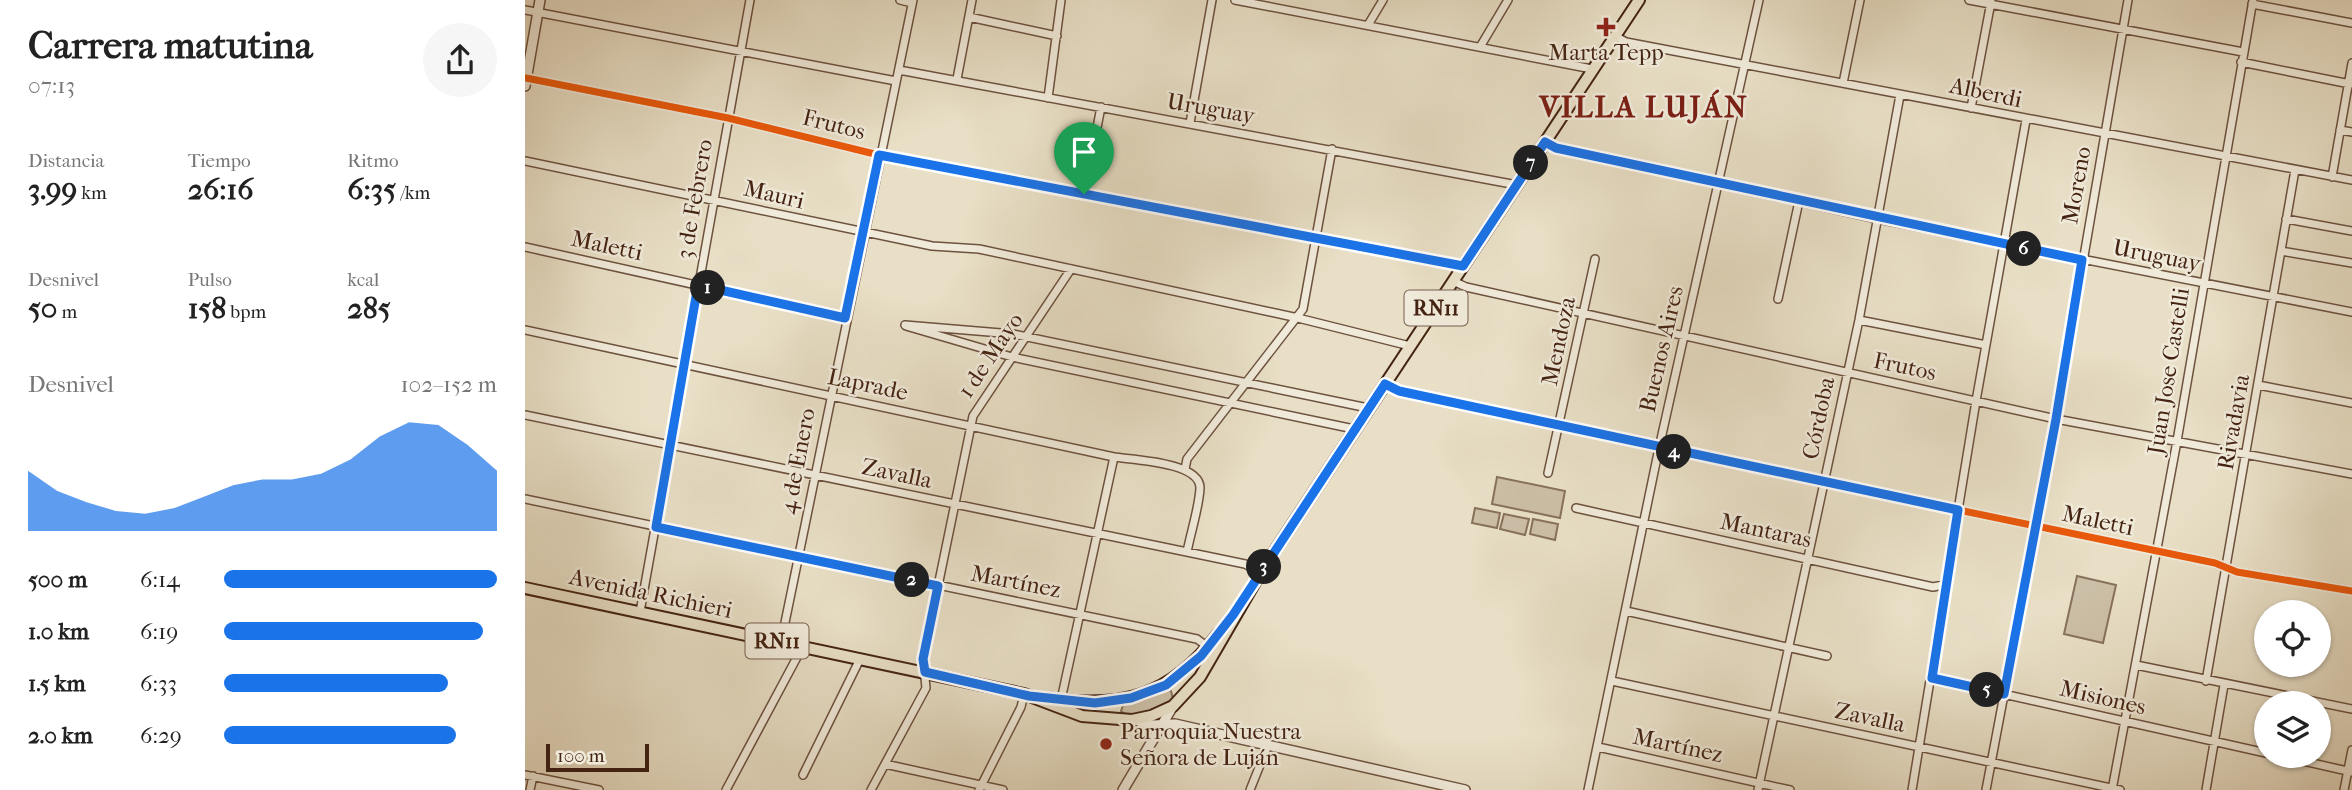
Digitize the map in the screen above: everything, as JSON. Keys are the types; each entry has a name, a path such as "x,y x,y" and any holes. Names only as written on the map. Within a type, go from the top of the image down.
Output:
{"main road":[{"name":"RN11","path":"1026,695 1061,700 1118,701 1166,685 1209,647 1233,615 1639,0"},
{"name":"Avenida Richieri","path":"525,589 1026,695 1082,716 1132,720"},
{"name":"RN11","path":"1132,720 1151,716 1175,704 1204,671 1233,615"},
{"path":"1166,685 1177,690 1175,704"},
{"path":"1118,701 1114,708 1118,720"}],"street":[{"path":"526,82 540,0"},
{"name":"3 de Febrero","path":"641,612 750,0"},
{"path":"899,0 913,1"},
{"path":"957,79 972,0"},
{"path":"1048,98 1061,0"},
{"path":"1190,123 1212,0"},
{"path":"1235,0 1276,4 1592,69"},
{"path":"1368,25 1383,0"},
{"path":"1480,47 1508,0"},
{"name":"Buenos Aires","path":"1588,790 1646,523 1659,449 1759,0"},
{"path":"1843,83 1860,0"},
{"path":"1969,0 1991,2 2243,52"},
{"name":"Moreno","path":"1986,790 2056,419 2128,0"},
{"name":"4 de Enero","path":"781,642 845,318 913,1"},
{"path":"1971,108 1991,2"},
{"path":"2253,2 2352,23"},
{"name":"Juan Jose Castelli","path":"2114,789 2253,2"},
{"path":"525,10 896,81"},
{"path":"969,17 1057,36"},
{"name":"Alberdi","path":"1615,36 1626,42 2352,180"},
{"path":"2241,62 2350,84"},
{"path":"2332,177 2352,63"},
{"name":"Uruguay","path":"899,70 1517,185"},
{"name":"Frutos","path":"526,82 728,118 879,155 1463,266"},
{"name":"Córdoba","path":"1759,787 1859,320 1900,94"},
{"path":"1084,194 1101,107"},
{"path":"1912,790 1976,401 2027,120"},
{"path":"2340,130 2352,132"},
{"name":"Uruguay","path":"1545,142 1556,148 1878,219 2352,312"},
{"path":"1187,552 1199,481 1192,471 1185,468 1187,459 1249,383 1304,309 1332,149"},
{"name":"Mauri","path":"525,161 932,246 979,249 1298,318 1410,346"},
{"name":"Rivadavia","path":"2206,681 2295,170"},
{"path":"1778,299 1800,201"},
{"path":"2286,219 2352,231"},
{"name":"Maletti","path":"525,247 845,318"},
{"path":"2281,251 2352,263"},
{"name":"Mendoza","path":"1548,473 1595,259"},
{"name":"1 de Mayo","path":"871,790 926,688 923,659 973,416 1071,269"},
{"name":"Frutos","path":"1453,281 1466,287 2056,419 2352,474"},
{"path":"1859,320 1986,345"},
{"path":"1354,429 1012,357 905,325 1028,337 1368,408"},
{"name":"Laprade","path":"525,330 1114,457 1185,468"},
{"name":"Maletti","path":"1385,384 1399,391 1659,449 1958,510 2227,569 2352,590"},
{"path":"2259,385 2352,403"},
{"name":"Zavalla","path":"525,415 1245,564 1261,572"},
{"path":"1061,700 1114,457"},
{"name":"Martínez","path":"525,499 938,586 1080,613 1197,639 1209,647"},
{"name":"Mantaras","path":"1576,508 1933,587 1948,584"},
{"path":"1626,611 1827,656"},
{"path":"726,790 803,646"},
{"path":"803,775 860,659"},
{"path":"2136,665 2352,709"},
{"name":"Misiones","path":"1932,678 2254,750"},
{"name":"Zavalla","path":"1612,681 2114,789"},
{"path":"2206,790 2224,685"},
{"path":"980,788 1026,695"},
{"path":"1123,790 1175,704"},
{"name":"Avenida Richieri","path":"1132,720 1161,726 1175,724 1465,790"},
{"path":"1250,790 1268,745"},
{"name":"Martínez","path":"1598,747 1759,787 1790,790"},
{"path":"2344,790 2350,771 2352,750"},
{"path":"885,764 980,788 1003,790"},
{"path":"2331,767 2350,771"},
{"path":"530,790 529,776 599,790"}],"shaded area":[{"path":"1497,477 1565,491 1560,518 1492,504"},
{"path":"1475,508 1500,513 1497,528 1472,523"},
{"path":"1504,514 1529,519 1525,535 1500,529"},
{"path":"1533,519 1558,524 1555,540 1530,534"},
{"path":"2077,576 2116,585 2103,643 2064,634"},
{"path":"1166,689 1171,691 1173,699 1155,711 1133,716 1121,711 1124,703"}],"cycle path":[{"path":"526,78 728,118 895,159 1463,266"},
{"path":"1385,384 1399,391 1659,448 2215,563 2237,572 2352,591"}],"place":[{"name":"Marta Tepp","path":"1606,27"},
{"name":"Parroquia Nuestra Señora de Luján","path":"1106,744"}],"district":[{"name":"VILLA LUJÁN","path":"1644,107"}],"route":[{"path":"1545,142 1556,148 1878,219 2082,260 2056,419 2004,694 1932,678 1958,510 1659,449 1399,391 1385,384 1233,615 1201,656 1166,685 1118,701 1095,703 1029,696 925,672 923,659 938,586 656,527 698,285 845,318 879,155 1084,194 1463,266 1545,142"}]}
